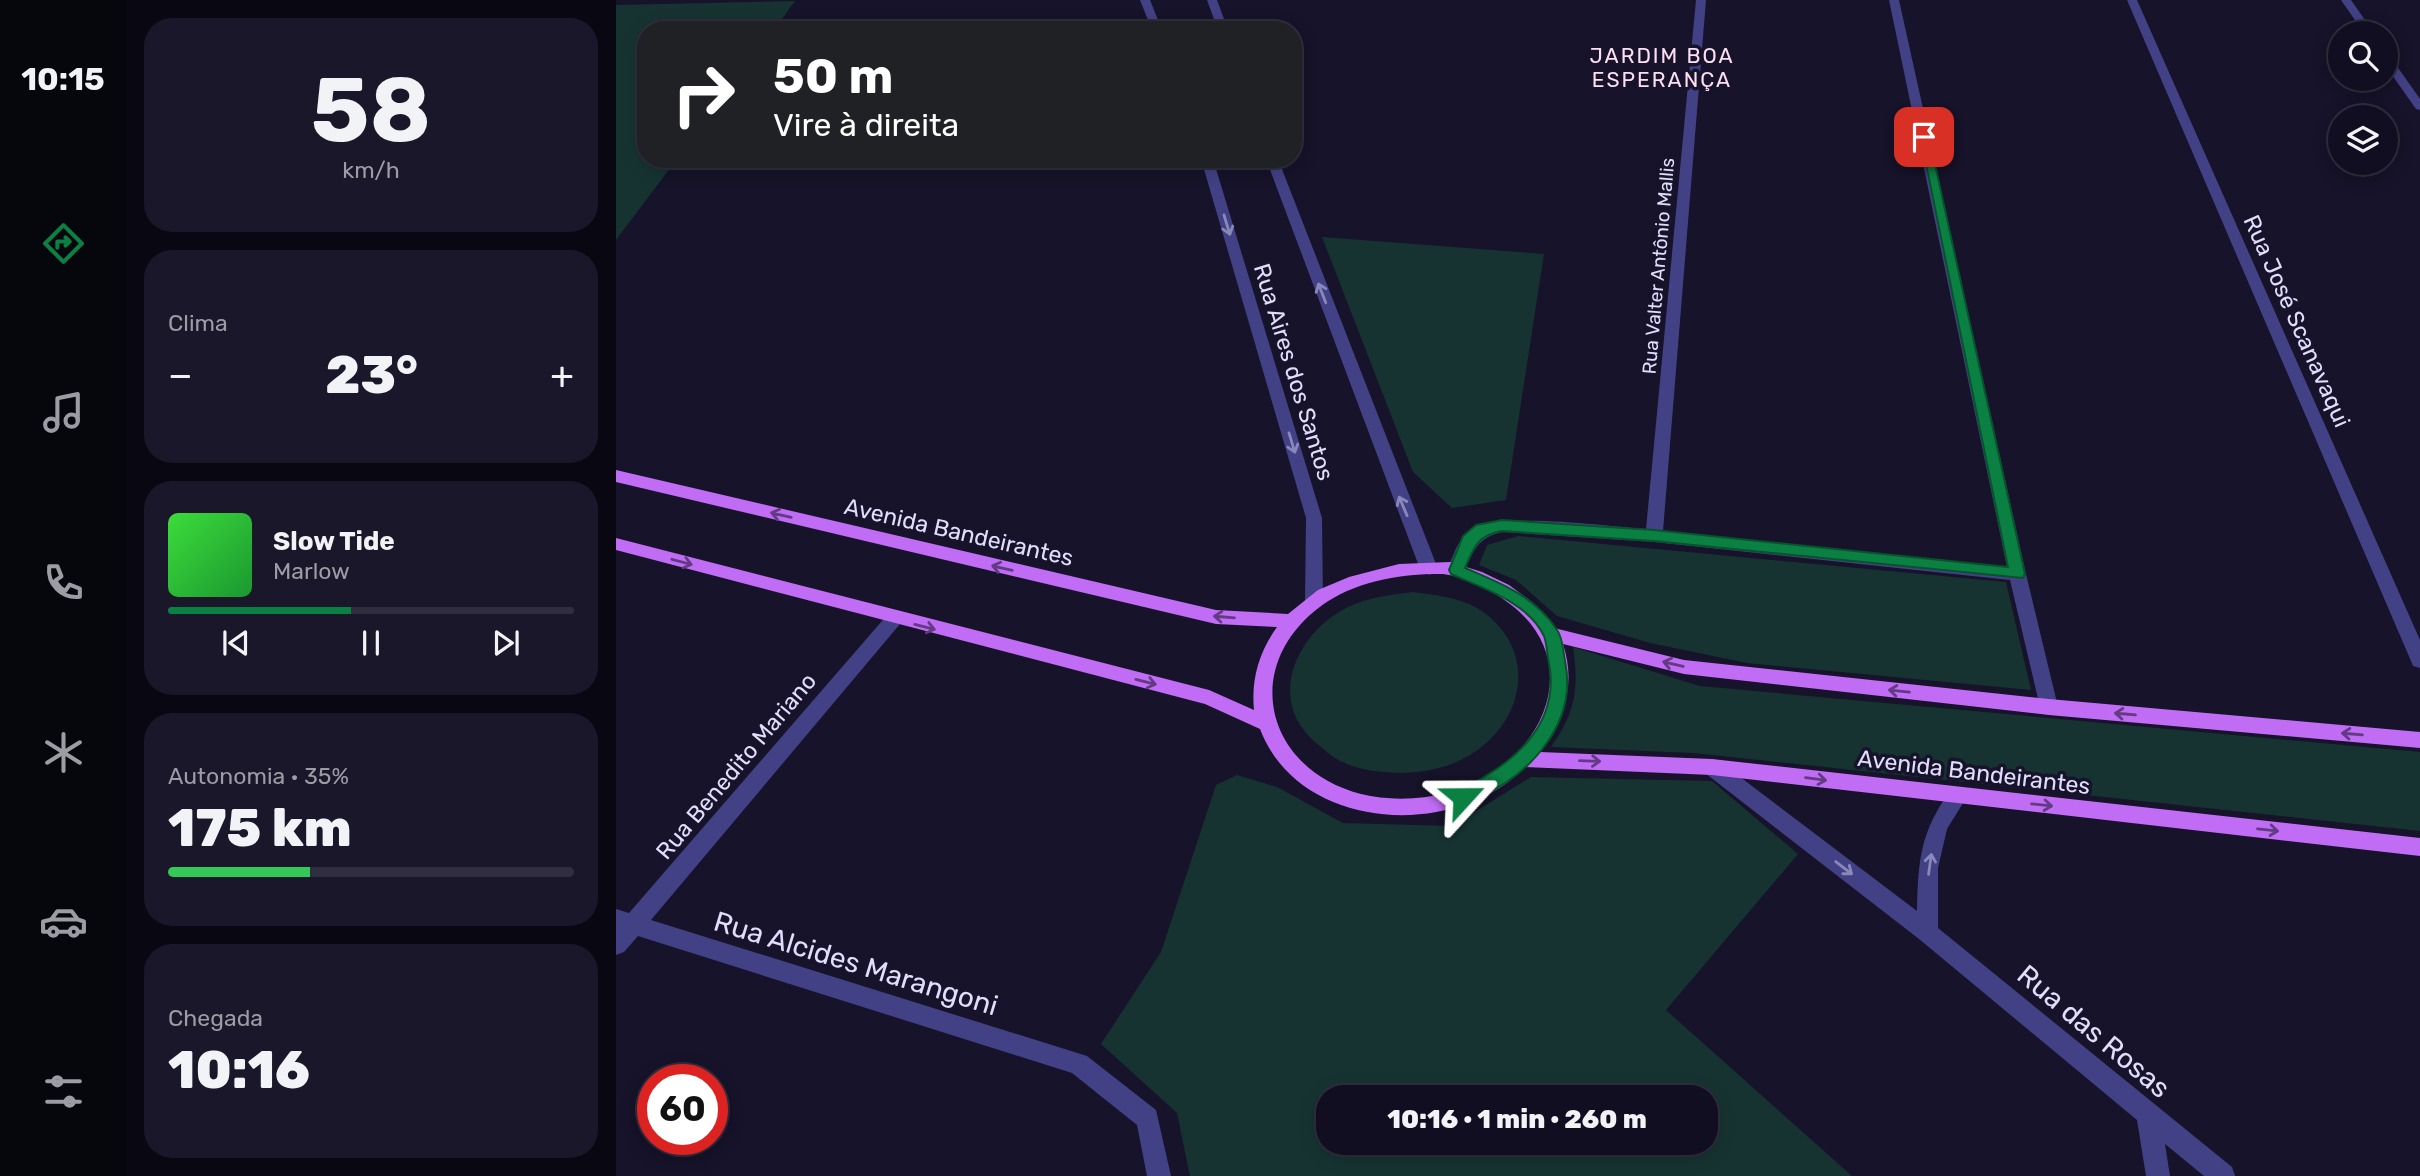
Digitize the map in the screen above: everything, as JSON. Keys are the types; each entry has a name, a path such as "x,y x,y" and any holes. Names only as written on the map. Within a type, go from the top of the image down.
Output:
{"main road":[{"name":"Avenida Bandeirantes","path":"616,476 1216,617 1292,621"},
{"path":"616,544 894,619 1209,698 1265,723"},
{"path":"1551,634 1561,684 1557,710 1544,737 1496,782 1463,797 1427,805 1390,807 1355,800 1324,788 1297,771 1277,748 1265,723 1261,696 1264,669 1275,644 1292,621 1314,602 1340,587 1368,576 1399,570 1429,569 1457,570 1512,595 1551,634 1684,667 2049,707 2420,740"},
{"name":"Avenida Bandeirantes","path":"1521,759 1712,767 2420,848"}],"street":[{"path":"1145,0 1153,21"},
{"path":"1212,0 1220,21"},
{"name":"Rua Valter Antônio Mallis","path":"1654,536 1701,0"},
{"path":"1894,0 2017,574 2049,707"},
{"name":"Rua José Scanavaqui","path":"2132,0 2420,661"},
{"path":"2346,0 2361,21"},
{"path":"2398,76 2420,107"},
{"name":"Rua Aires dos Santos","path":"1210,168 1314,518 1314,602"},
{"name":"Rua Aires dos Santos","path":"1275,168 1429,569"},
{"path":"1457,570 1469,540 1482,529 1502,526 1654,536 2017,574"},
{"name":"Rua Benedito Mariano","path":"616,945 625,921 894,619"},
{"name":"Rua das Rosas","path":"1712,767 1927,932 2223,1176"},
{"path":"1927,932 1928,868 1937,827 1958,795"},
{"name":"Rua Alcides Marangoni","path":"625,921 1079,1064 1148,1118 1159,1176"},
{"path":"2148,1115 2158,1176"}],"green space":[{"path":"795,1 781,21 637,21 637,168 670,168 616,240 616,5"},
{"path":"1322,237 1544,254 1506,500 1452,508 1413,472"},
{"path":"1518,536 2006,582 2031,690 1747,663 1650,643 1557,616 1516,580 1479,565 1487,545"},
{"path":"1413,592 1463,602 1479,609 1500,627 1513,648 1518,670 1517,692 1509,714 1496,733 1477,750 1454,763 1426,771 1397,773 1355,767 1332,756 1305,732 1297,720 1290,697 1294,666 1310,638 1333,616 1363,601"},
{"path":"1573,647 1700,686 2420,752 2420,831 1693,753 1551,747 1566,722 1574,699 1576,675"},
{"path":"1237,775 1277,787 1343,823 1452,826 1531,777 1712,781 1798,854 1666,1010 1852,1176 1190,1176 1177,1113 1101,1044 1161,952 1216,785"}],"district":[{"name":"JARDIM BOA ESPERANÇA","path":"1662,68"}],"route":[{"path":"1463,797 1496,782 1544,737 1557,710 1561,684 1558,658 1551,634 1533,612 1512,595 1457,570 1469,540 1482,529 1502,526 1654,536 2017,574 1924,137"}]}
